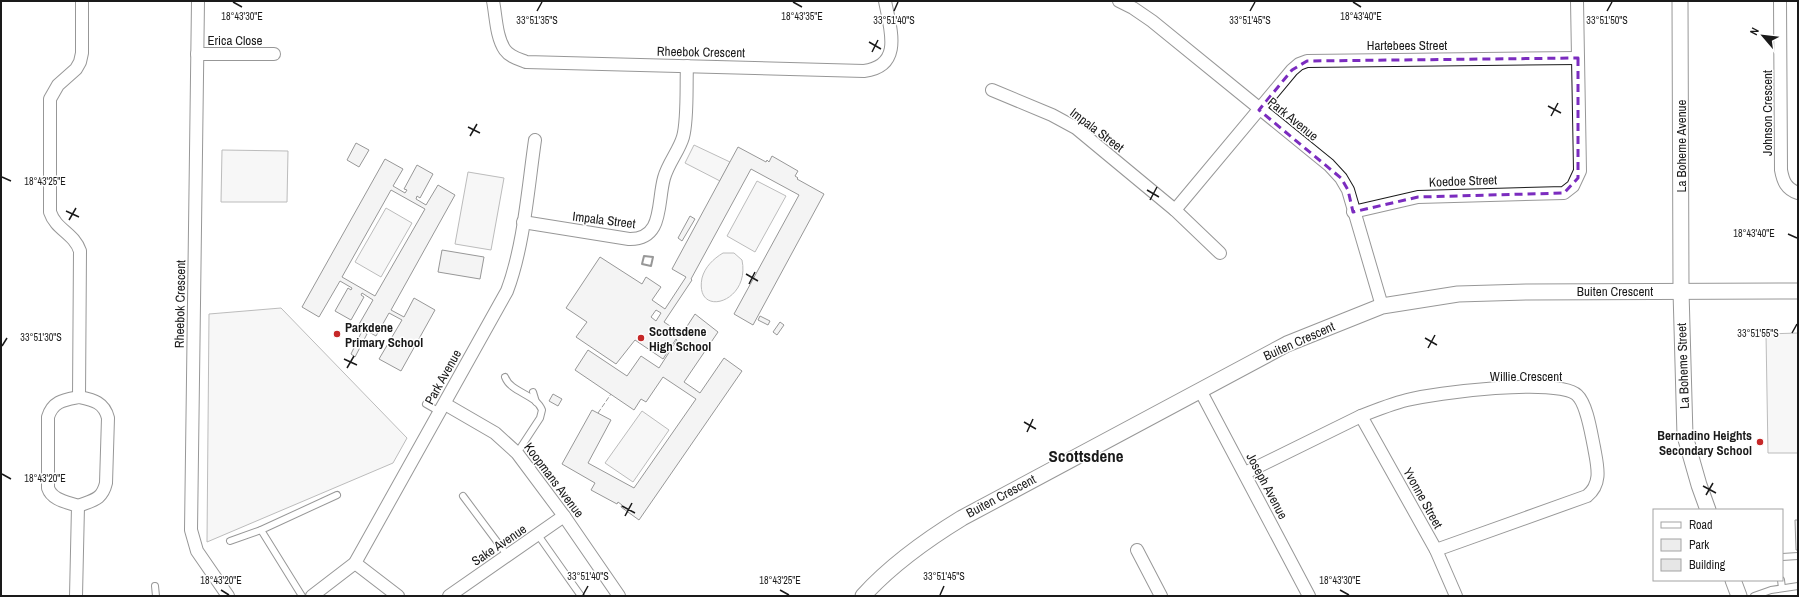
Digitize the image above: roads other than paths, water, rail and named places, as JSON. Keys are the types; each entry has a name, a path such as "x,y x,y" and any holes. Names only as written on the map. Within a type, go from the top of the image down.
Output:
{"street":[{"path":"78,397 80,251 74,238 57,224 50,212 50,99 58,85 76,69 80,62 82,53 82,1"},
{"name":"Rheebok Crescent","path":"198,1 192,530 193,540 197,551 228,596"},
{"name":"Rheebok Crescent","path":"493,1 500,39 505,51 514,58 526,62 864,70 874,69 883,64 889,57 891,49 891,36 885,1"},
{"name":"Park Avenue","path":"1119,1 1135,5 1152,21 1259,110 1328,165 1341,178 1348,190 1353,212 1382,306"},
{"path":"1577,1 1578,58"},
{"name":"La Boheme Avenue","path":"1680,1 1681,291"},
{"name":"Johnson Crescent","path":"1780,1 1781,170 1782,180 1792,191 1798,193"},
{"name":"Erica Close","path":"197,54 274,54"},
{"name":"Hartebees Street","path":"1259,110 1292,70 1299,64 1307,61 1578,58"},
{"name":"Koedoe Street","path":"1353,212 1418,197 1564,193 1573,186 1580,171 1578,58"},
{"name":"Impala Street","path":"523,222 629,239 642,238 648,234 657,222 665,174 683,136 687,66"},
{"name":"Impala Street","path":"992,90 1052,115 1076,128 1175,210 1220,253"},
{"path":"1175,210 1259,110"},
{"name":"Park Avenue","path":"312,596 355,563 507,291 514,268 523,222 535,140"},
{"name":"La Boheme Street","path":"1681,291 1686,436 1698,485 1708,509"},
{"name":"Buiten Crescent","path":"863,596 891,568 926,540 962,518 1287,344 1382,306 1458,294 1798,291"},
{"name":"Willie Crescent","path":"1244,474 1361,416 1380,408 1407,400 1487,389 1534,387 1567,390 1577,395 1582,401 1589,424 1597,465 1597,484 1593,491 1587,496 1436,550"},
{"name":"Joseph Avenue","path":"1200,390 1309,596"},
{"path":"78,397 95,401 101,405 106,411 108,418 105,489 99,497 78,506 59,500 49,493 48,416 53,406 58,401 78,397"},
{"name":"Koopmans Avenue","path":"442,408 495,433 517,453 564,516 619,596"},
{"name":"Yvonne Street","path":"1361,416 1436,550 1456,596"},
{"path":"76,596 78,506"},
{"name":"Sake Avenue","path":"449,596 564,516"},
{"path":"1137,550 1161,596"},
{"path":"355,563 398,596"},
{"path":"1733,581 1739,596"}],"lane":[{"path":"505,377 511,385 537,403"},
{"path":"517,453 540,418 542,410 534,400 533,392"},
{"path":"426,404 442,408"},
{"path":"230,541 261,530 337,496"},
{"path":"463,496 507,555"},
{"path":"261,530 302,596"},
{"path":"538,535 581,596"},
{"path":"1783,557 1798,556"},
{"path":"1781,581 1782,588"},
{"path":"155,586 156,596"},
{"path":"1754,596 1771,590 1798,586"}],"place":[{"name":"Parkdene Primary School","path":"337,334"},
{"name":"Scottsdene High School","path":"641,338"},
{"name":"Bernadino Heights Secondary School","path":"1760,442"}],"district":[{"name":"Scottsdene","path":"1086,455"}]}
